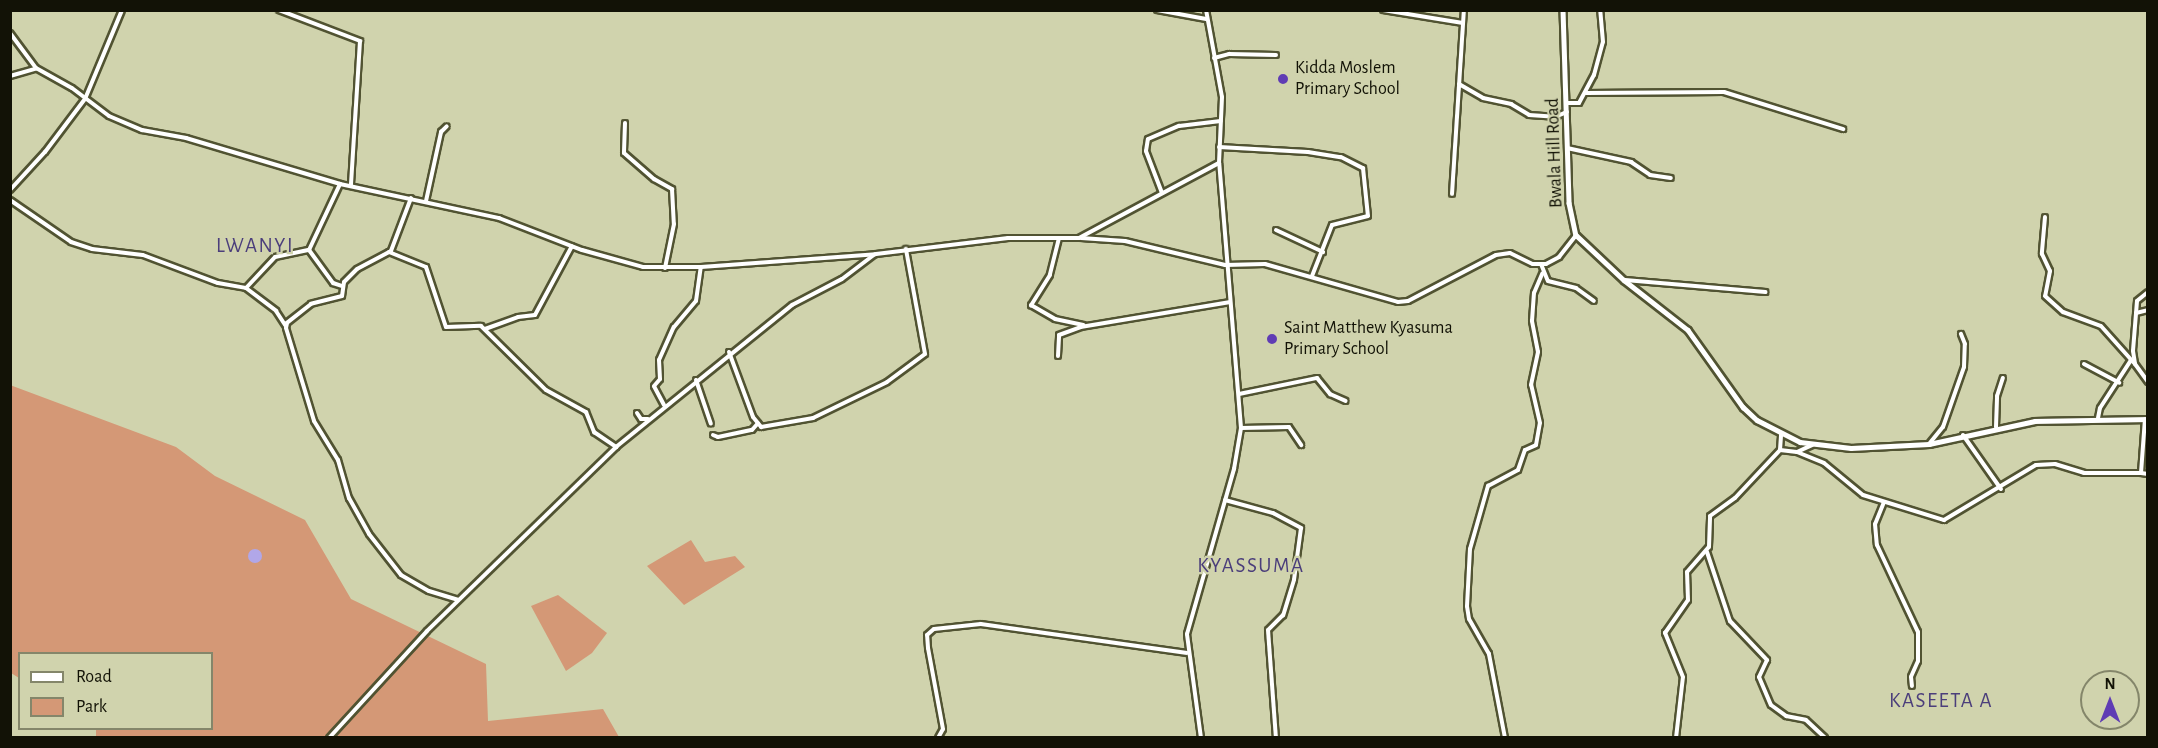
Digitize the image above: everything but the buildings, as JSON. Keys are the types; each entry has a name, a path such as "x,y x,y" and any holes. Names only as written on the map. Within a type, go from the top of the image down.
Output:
{"street":[{"path":"10,190 45,152 85,99 122,10"},
{"path":"279,10 360,41 351,186"},
{"path":"1157,10 1206,20"},
{"path":"1201,738 1187,653 1188,634 1225,500 1241,428 1225,265 1219,163 1222,97 1206,20 1206,10"},
{"path":"1383,10 1462,23"},
{"path":"1452,194 1464,10"},
{"name":"Bwala Hill Road","path":"1563,10 1569,203 1576,235"},
{"path":"1567,103 1578,104 1586,93 1602,42 1600,10"},
{"path":"10,33 27,59 36,68 109,116 142,130 186,138 340,184 499,218 572,246 643,267 701,267 876,254 998,239 1079,238 1125,241 1225,265 1265,264 1398,302 1408,301 1496,255 1510,253 1541,264 1559,257 1576,235 1624,280 1688,330 1743,407 1781,434 1812,445 1851,448 1929,444 1996,427 2098,418 2146,419 2141,473"},
{"path":"1214,58 1229,54 1276,55"},
{"path":"20,70 27,59"},
{"path":"10,76 20,70 36,68"},
{"path":"1459,83 1477,95 1511,104 1529,115 1555,117 1567,112"},
{"path":"1586,93 1724,92 1843,129"},
{"path":"1162,193 1146,151 1148,139 1179,126 1221,121"},
{"path":"625,123 624,153 654,179 672,189 674,224 665,268"},
{"path":"426,201 441,132 447,126"},
{"path":"1219,147 1308,152 1361,166 1368,216 1332,225 1312,276"},
{"path":"1566,148 1631,162 1650,175 1671,178"},
{"path":"1079,238 1219,163"},
{"path":"309,250 340,184"},
{"path":"285,325 312,304 339,298 343,286 363,265 389,252 411,198"},
{"path":"10,201 71,242 92,249 143,255 225,285 246,288 276,311 285,325 314,420 339,460 349,498 369,534 401,574 429,591 458,600"},
{"path":"2045,217 2042,254 2050,271 2045,296 2063,312 2101,326 2122,345 2148,382"},
{"path":"1276,230 1323,252"},
{"path":"1059,238 1050,275 1031,305 1055,319 1087,326"},
{"path":"485,329 518,317 535,315 572,246"},
{"path":"729,352 758,422 764,427 813,418 887,382 923,358 906,249"},
{"path":"309,250 333,283 343,286"},
{"path":"246,288 275,257 309,250"},
{"path":"389,252 426,267 446,327 468,324 485,329 546,390 580,407 594,432 616,447"},
{"path":"329,738 458,600 616,447 729,352 792,306 842,279 876,254"},
{"path":"1505,738 1489,654 1469,619 1467,606 1470,549 1488,486 1518,470 1525,450 1536,445 1540,423 1531,385 1538,368 1532,321 1534,293 1542,274 1541,264"},
{"path":"664,405 654,386 660,379 659,360 674,327 696,301 701,267"},
{"path":"1542,274 1548,281 1576,288 1594,302"},
{"path":"1624,280 1765,292"},
{"path":"2098,418 2100,408 2133,361 2137,301 2148,292"},
{"path":"1058,356 1059,335 1087,326 1230,302"},
{"path":"2136,313 2148,310"},
{"path":"1929,444 1943,427 1964,367 1965,344 1962,334"},
{"path":"2084,364 2119,383"},
{"path":"1239,394 1317,378 1330,394 1346,401"},
{"path":"1996,427 1997,396 2003,378"},
{"path":"696,380 711,424"},
{"path":"638,413 641,419 649,418"},
{"path":"713,435 718,437 752,430 758,422"},
{"path":"1241,428 1289,427 1301,445"},
{"path":"1781,434 1780,450 1736,498 1710,516 1707,551 1730,621 1767,660 1760,677 1771,705 1786,717 1806,720 1825,738"},
{"path":"1963,435 2001,489"},
{"path":"1797,452 1812,445"},
{"path":"1780,450 1797,452 1824,463 1863,495 1944,520 2001,489 2036,465 2049,463 2084,472 2148,474"},
{"path":"1225,500 1273,513 1301,528 1294,580 1282,615 1269,630 1276,738"},
{"path":"1884,502 1875,524 1876,545 1918,632 1918,661 1911,677 1912,686"},
{"path":"1676,738 1683,677 1665,633 1688,600 1687,572 1707,551"},
{"path":"938,738 943,729 927,641 927,635 934,629 981,624 1187,653"}],"green space":[{"path":"10,385 176,447 215,476 305,520 351,599 486,664 488,721 603,709 619,737 96,737 96,730 213,730 213,652 18,652 18,677 11,673"},
{"path":"691,540 705,562 735,556 745,567 684,605 647,566"},
{"path":"558,595 607,633 592,653 566,671 531,606"}],"shaded area":[{"path":"255,549 260,551 262,556 260,561 255,563 250,561 248,556 250,551"}],"place":[{"name":"Kidda Moslem Primary School","path":"1283,79"},
{"name":"Saint Matthew Kyasuma Primary School","path":"1272,339"}],"district":[{"name":"LWANYI","path":"255,246"},
{"name":"KYASSUMA","path":"1251,566"},
{"name":"KASEETA A","path":"1941,701"}]}
